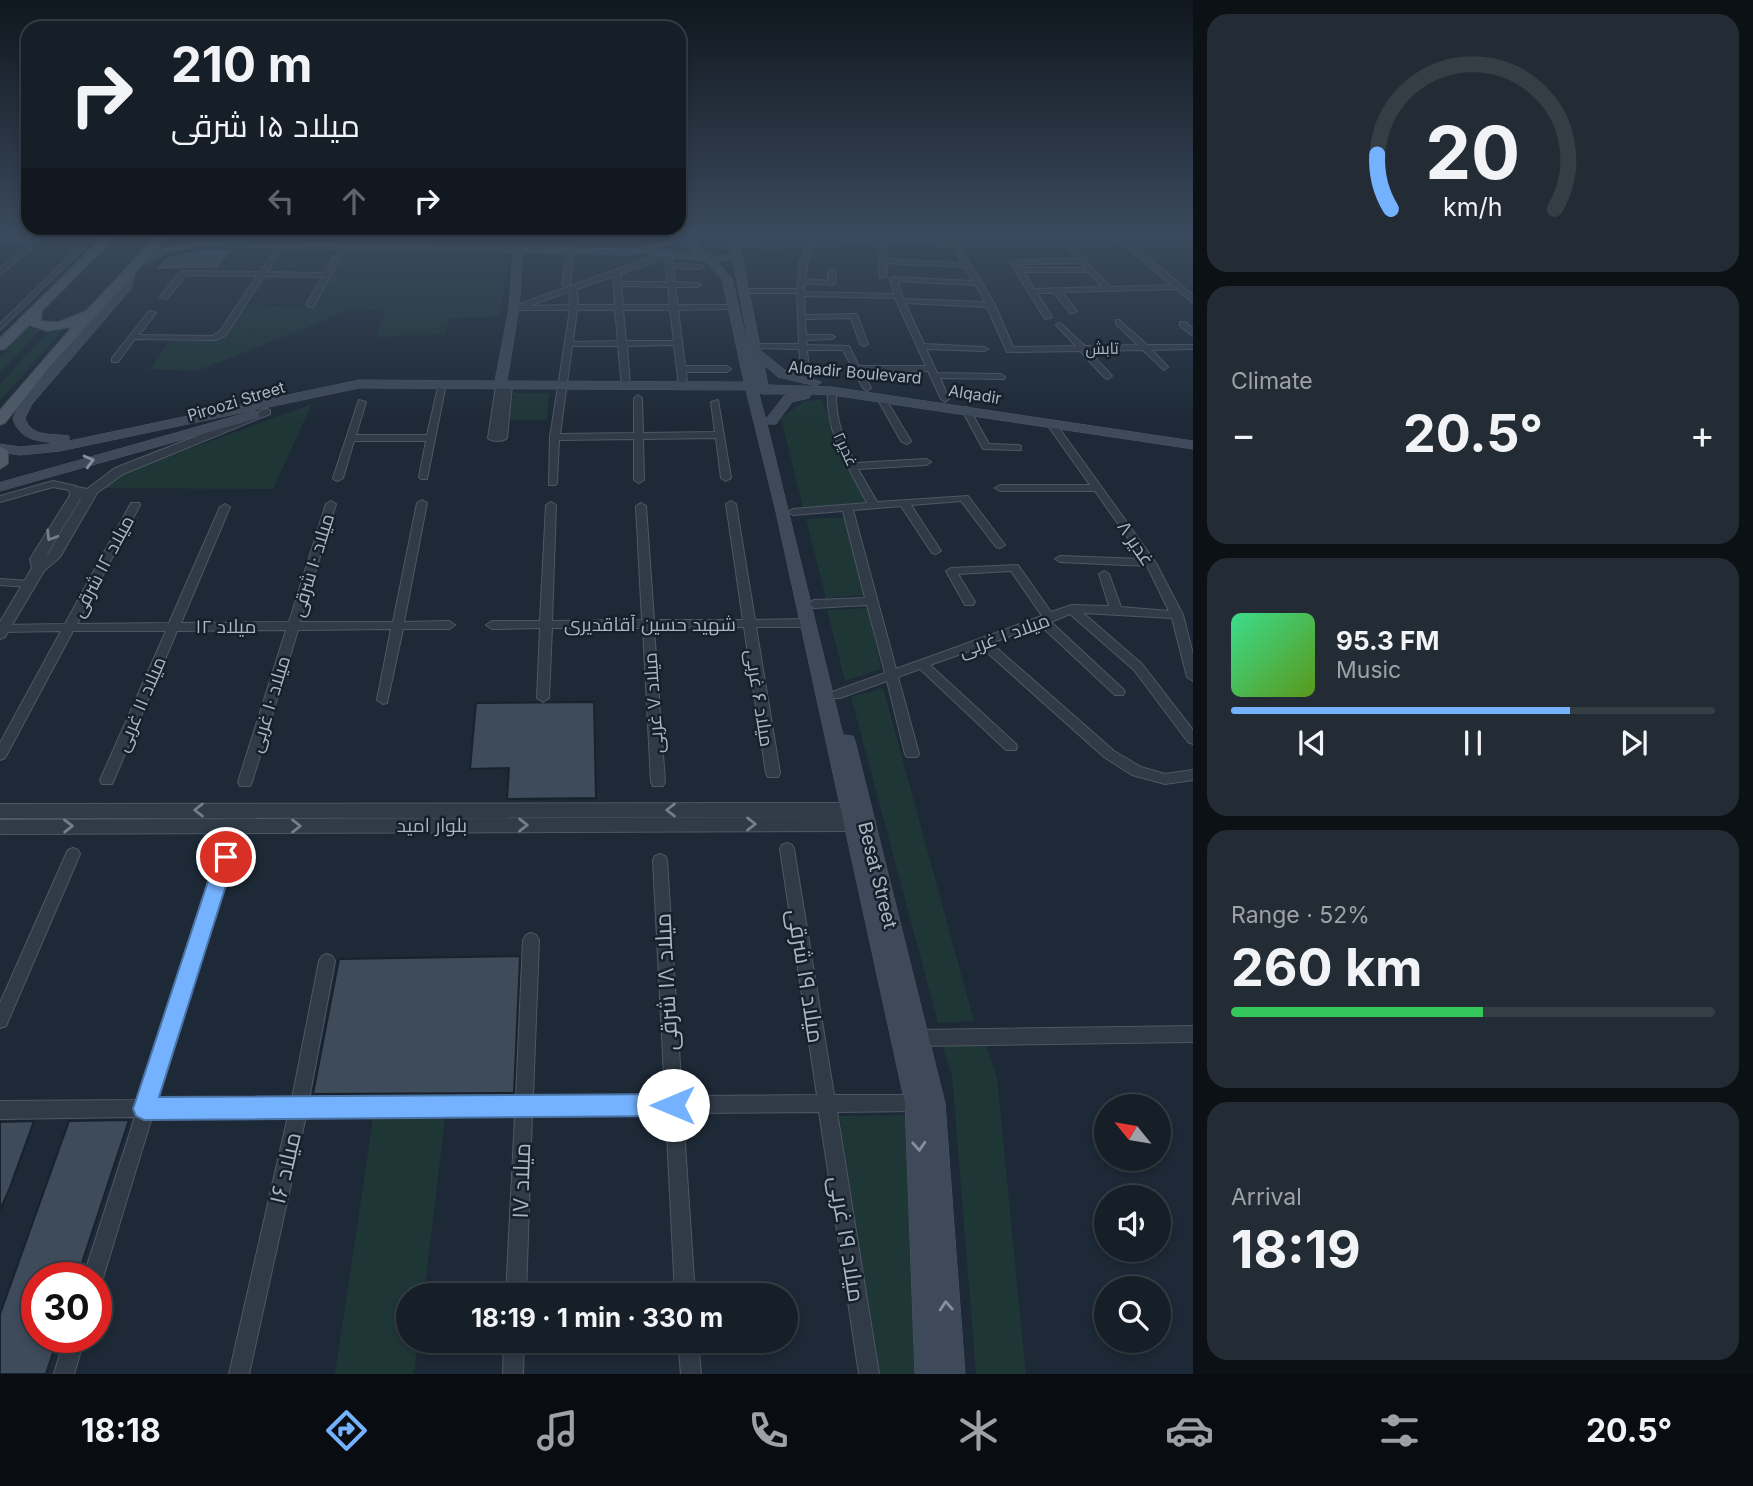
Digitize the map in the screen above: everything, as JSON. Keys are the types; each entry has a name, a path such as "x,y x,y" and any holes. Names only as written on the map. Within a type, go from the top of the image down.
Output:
{"main road":[{"path":"0,345 50,295"},
{"path":"102,438 43,438 24,430 19,418 44,373 108,295"},
{"path":"0,420 119,295"},
{"path":"498,386 515,295"},
{"path":"731,295 742,351 759,386"},
{"path":"745,295 757,350 759,386"},
{"path":"36,309 34,323 49,327 67,324 95,309"},
{"path":"737,322 751,322"},
{"path":"757,350 782,374 833,387"},
{"path":"686,386 732,374 740,365 742,351"},
{"name":"Piroozi Street","path":"0,449 20,451 60,447 343,386 759,386"},
{"name":"Piroozi Street","path":"0,487 333,392 498,386"},
{"name":"Alqadir","path":"759,386 833,387 881,397 920,399 966,410 1193,445"},
{"name":"Besat Street","path":"759,386 771,421 793,512 811,613 836,695 857,817 918,1038 933,1103 950,1374"},
{"name":"Besat Street","path":"759,386 857,817 917,1103 930,1374"},
{"path":"771,421 788,399 833,387"},
{"name":"Alqadir Boulevard","path":"833,387 867,388 920,399 945,398 1193,437"},
{"path":"60,447 32,458 27,467 37,471 65,468"},
{"path":"0,449 0,464"}],"street":[{"path":"1,326 33,295"},
{"path":"133,337 213,338 223,333 247,295"},
{"path":"310,305 315,295"},
{"path":"514,305 543,295"},
{"path":"552,482 555,437 565,386 574,307 572,295"},
{"path":"619,295 626,386"},
{"path":"673,295 681,369 686,386"},
{"path":"801,295 806,380"},
{"path":"817,295 846,299 864,295"},
{"path":"865,295 868,307"},
{"path":"866,295 991,305"},
{"path":"899,295 945,398"},
{"path":"986,295 1010,350"},
{"path":"1035,295 1048,317"},
{"path":"1063,295 1073,311"},
{"path":"514,305 734,307"},
{"path":"115,360 152,313"},
{"path":"801,317 854,316 864,344"},
{"path":"1119,322 1164,367"},
{"path":"1183,324 1193,334"},
{"path":"1059,325 1108,376"},
{"path":"757,350 831,337"},
{"path":"803,342 846,348 867,388"},
{"path":"570,344 678,343"},
{"path":"922,346 984,349"},
{"name":"تابش","path":"1010,350 1193,347"},
{"path":"856,368 1001,377"},
{"path":"681,369 727,369"},
{"path":"498,386 498,438"},
{"name":"غدیر۲","path":"833,387 829,406 839,436 873,506"},
{"path":"424,477 441,388"},
{"path":"881,397 906,441"},
{"path":"638,398 639,480"},
{"path":"338,478 362,402"},
{"path":"715,402 726,478"},
{"path":"966,410 986,447 1018,447"},
{"path":"2,631 39,568 53,557 92,491 106,479 119,471 266,412"},
{"name":"غدیر ۸","path":"1051,423 1150,563 1177,615 1193,677"},
{"path":"555,437 719,435"},
{"path":"351,438 432,438"},
{"path":"39,568 37,559 75,497 117,464 121,457 112,455"},
{"path":"854,466 924,459 934,474"},
{"path":"0,499 60,484 73,488 75,497"},
{"path":"1000,488 1098,488"},
{"path":"793,512 964,498 1000,545"},
{"path":"383,700 422,503"},
{"path":"904,503 936,551"},
{"name":"میلاد ۱۰ شرقی","path":"293,626 331,504"},
{"name":"میلاد ۱۲ شرقی","path":"0,755 135,505"},
{"path":"543,698 551,505"},
{"name":"میلاد ۶ غربی","path":"731,505 773,773"},
{"name":"میلاد ۷ غربی","path":"640,506 658,782"},
{"name":"میلاد ۱۱ غربی","path":"107,780 225,507"},
{"path":"848,508 912,754"},
{"path":"1060,559 1150,563"},
{"path":"969,602 951,571 1014,567 1046,620 1119,692"},
{"path":"1104,574 1116,610"},
{"path":"0,582 30,584"},
{"name":"شهید حسین آقاقدیری","path":"492,625 748,623 873,601"},
{"path":"1072,610 1138,667 1193,739"},
{"name":"میلاد ۱ غربی","path":"836,695 1072,610 1177,615"},
{"name":"میلاد ۱۲","path":"2,631 69,628 449,625"},
{"name":"میلاد ۱۰ غربی","path":"245,782 293,626"},
{"path":"983,642 1109,754 1137,771 1165,779 1192,776"},
{"path":"922,664 1011,747"},
{"name":"بلوار امید","path":"0,811 410,818"},
{"name":"بلوار امید","path":"0,827 488,817 857,817"},
{"name":"میلاد ۱۹ شرقی","path":"787,849 825,1103"},
{"path":"0,1021 73,854"},
{"path":"98,1262 144,1109 226,857"},
{"name":"میلاد ۱۸ شرقی","path":"660,860 684,1283"},
{"name":"میلاد ۱۷","path":"517,1283 531,940"},
{"name":"میلاد ۱۶","path":"239,1374 299,1107 327,961"},
{"path":"918,1038 1193,1034"},
{"name":"میلاد ۱۹ غربی","path":"825,1103 869,1374"},
{"path":"0,1110 917,1103"},
{"path":"64,1374 70,1353"},
{"path":"513,1374 514,1353"},
{"path":"689,1353 691,1374"}],"green space":[{"path":"319,295 503,295 500,314 492,317 450,318 445,334 376,337 385,312 356,308 197,371 150,369 171,339 223,339 244,305 313,307"},
{"path":"28,327 40,330 0,373 0,357"},
{"path":"65,328 0,401 0,384 49,331"},
{"path":"513,393 549,393 547,420 509,420"},
{"path":"821,399 865,502 803,508 781,418 803,402"},
{"path":"312,404 273,489 103,488 117,475"},
{"path":"846,517 863,595 826,598 806,519"},
{"path":"868,608 881,669 845,681 827,610"},
{"path":"883,688 974,1021 938,1023 851,697"},
{"path":"941,1042 985,1042 997,1078 1026,1374 976,1374 952,1076"},
{"path":"908,1115 915,1374 880,1374 839,1116"},
{"path":"373,1119 445,1119 425,1283 396,1283 396,1353 417,1353 414,1374 335,1374"}],"building":[{"path":"594,702 596,798 507,799 509,768 470,769 476,703"},
{"path":"520,956 514,1093 313,1094 339,959"},
{"path":"129,1120 82,1262 21,1262 21,1353 53,1353 46,1374 0,1374 0,1314 69,1121"},
{"path":"34,1121 9,1190 0,1210 0,1122"}],"route":[{"path":"226,857 144,1109 673,1105"}]}
